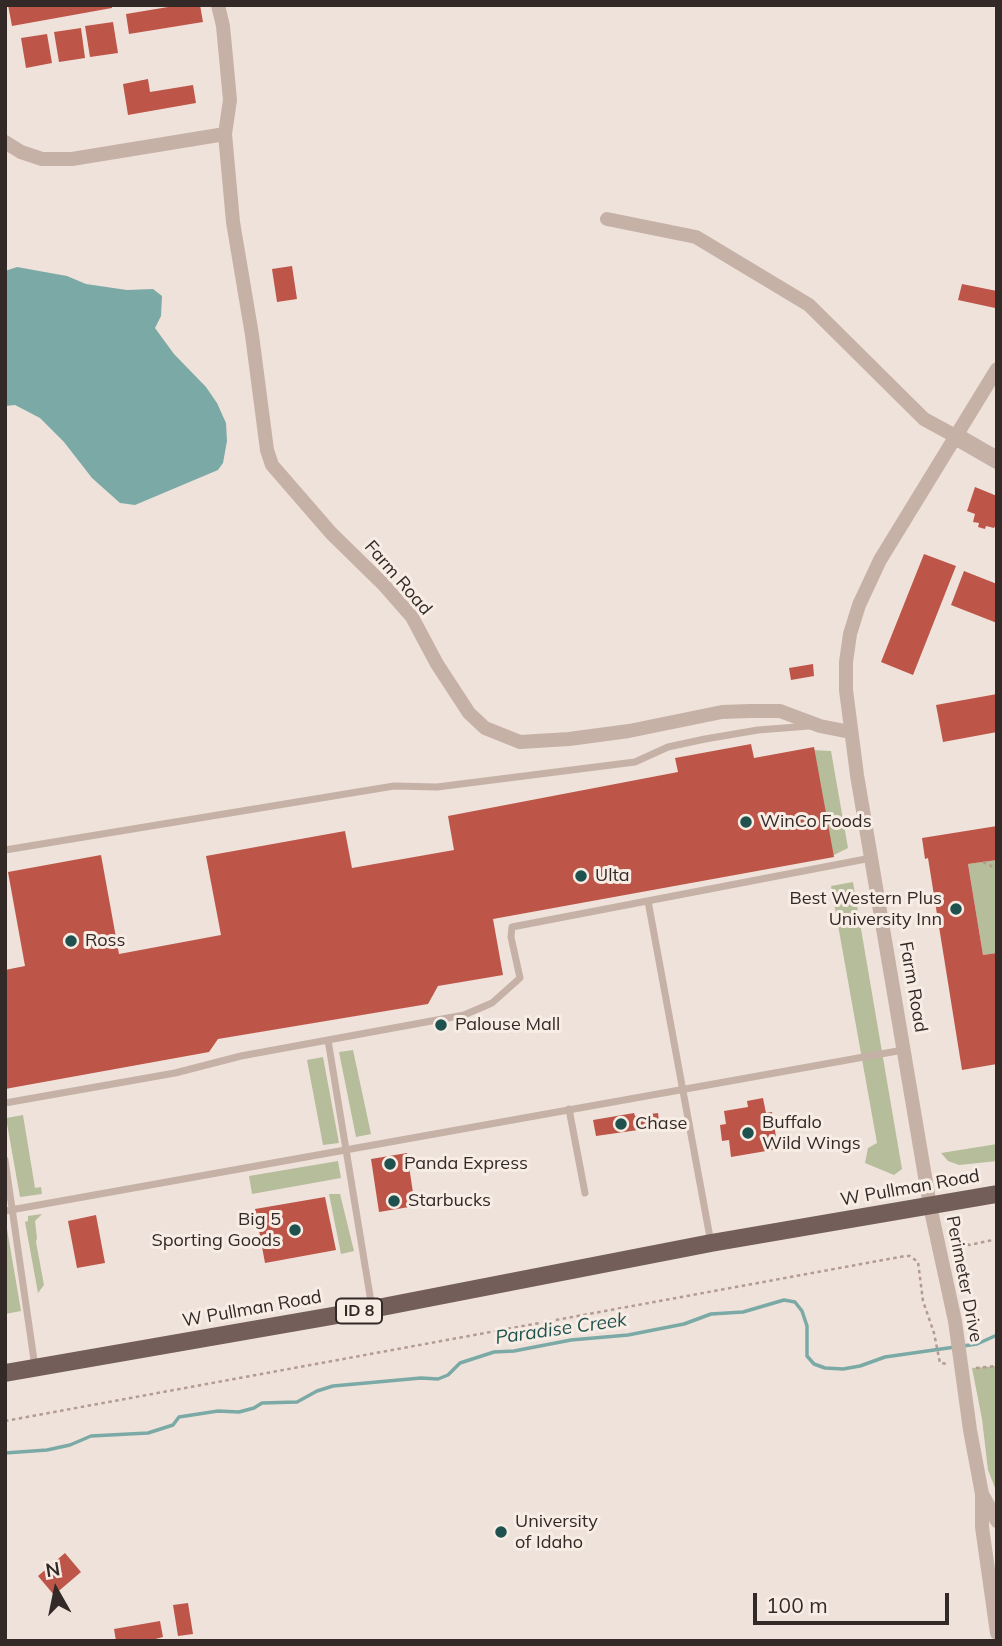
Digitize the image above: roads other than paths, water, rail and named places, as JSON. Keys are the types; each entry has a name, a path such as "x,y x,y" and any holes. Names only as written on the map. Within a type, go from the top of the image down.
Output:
{"main road":[{"name":"W Pullman Road","path":"5,1373 372,1309 711,1243 997,1194"}],"street":[{"name":"Farm Road","path":"218,5 226,46 230,100 225,134 233,222 252,335 267,450 272,465 331,533 412,617 437,664 470,713 485,728 520,742 629,732 722,712 750,711 780,712 820,726 850,732"},
{"path":"5,142 21,152 42,159 72,159 225,134"},
{"path":"607,219 696,237 809,305 924,419 997,460"},
{"name":"Farm Road","path":"930,1206 850,732 846,662 850,634 859,605 880,559 997,369"},
{"name":"Perimeter Drive","path":"930,1206 967,1367 970,1430 982,1494 997,1521"},
{"path":"982,1494 982,1527 997,1633"}],"lane":[{"path":"5,850 394,786 438,787 635,762 668,747 705,739 758,730 820,726"},
{"path":"5,1103 175,1073 220,1060 464,1014 492,1003 520,978 511,937 512,927 872,858"},
{"path":"648,901 711,1243"},
{"path":"328,1040 372,1309"},
{"path":"9,1210 904,1050"},
{"path":"569,1109 585,1193"},
{"path":"5,1160 9,1210 35,1368"}],"water":[{"path":"17,267 67,276 86,284 127,290 153,289 162,296 161,316 155,328 174,354 206,387 226,423 227,441 223,463 218,470 135,505 120,503 92,478 64,442 40,418 15,405 5,406 5,271"}],"waterway":[{"name":"Paradise Creek","path":"5,1453 47,1450 70,1445 91,1436 148,1433 173,1425 179,1417 218,1411 239,1412 262,1403 297,1402 333,1386 421,1378 438,1379 448,1375 460,1363 494,1352 571,1340 628,1335 684,1324 711,1314 743,1312 784,1300 795,1302 802,1311 807,1326 807,1356 814,1364 825,1368 843,1369 885,1357 955,1347"},
{"name":"Paradise Creek","path":"963,1346 977,1344 997,1335"}],"place":[{"name":"WinCo Foods","path":"746,822"},
{"name":"Ulta","path":"581,876"},
{"name":"Best Western Plus University Inn","path":"956,909"},
{"name":"Ross","path":"71,941"},
{"name":"Palouse Mall","path":"441,1025"},
{"name":"Chase","path":"621,1124"},
{"name":"Buffalo Wild Wings","path":"748,1133"},
{"name":"Panda Express","path":"390,1164"},
{"name":"Starbucks","path":"394,1201"},
{"name":"Big 5 Sporting Goods","path":"295,1230"},
{"name":"University of Idaho","path":"501,1532"}]}
